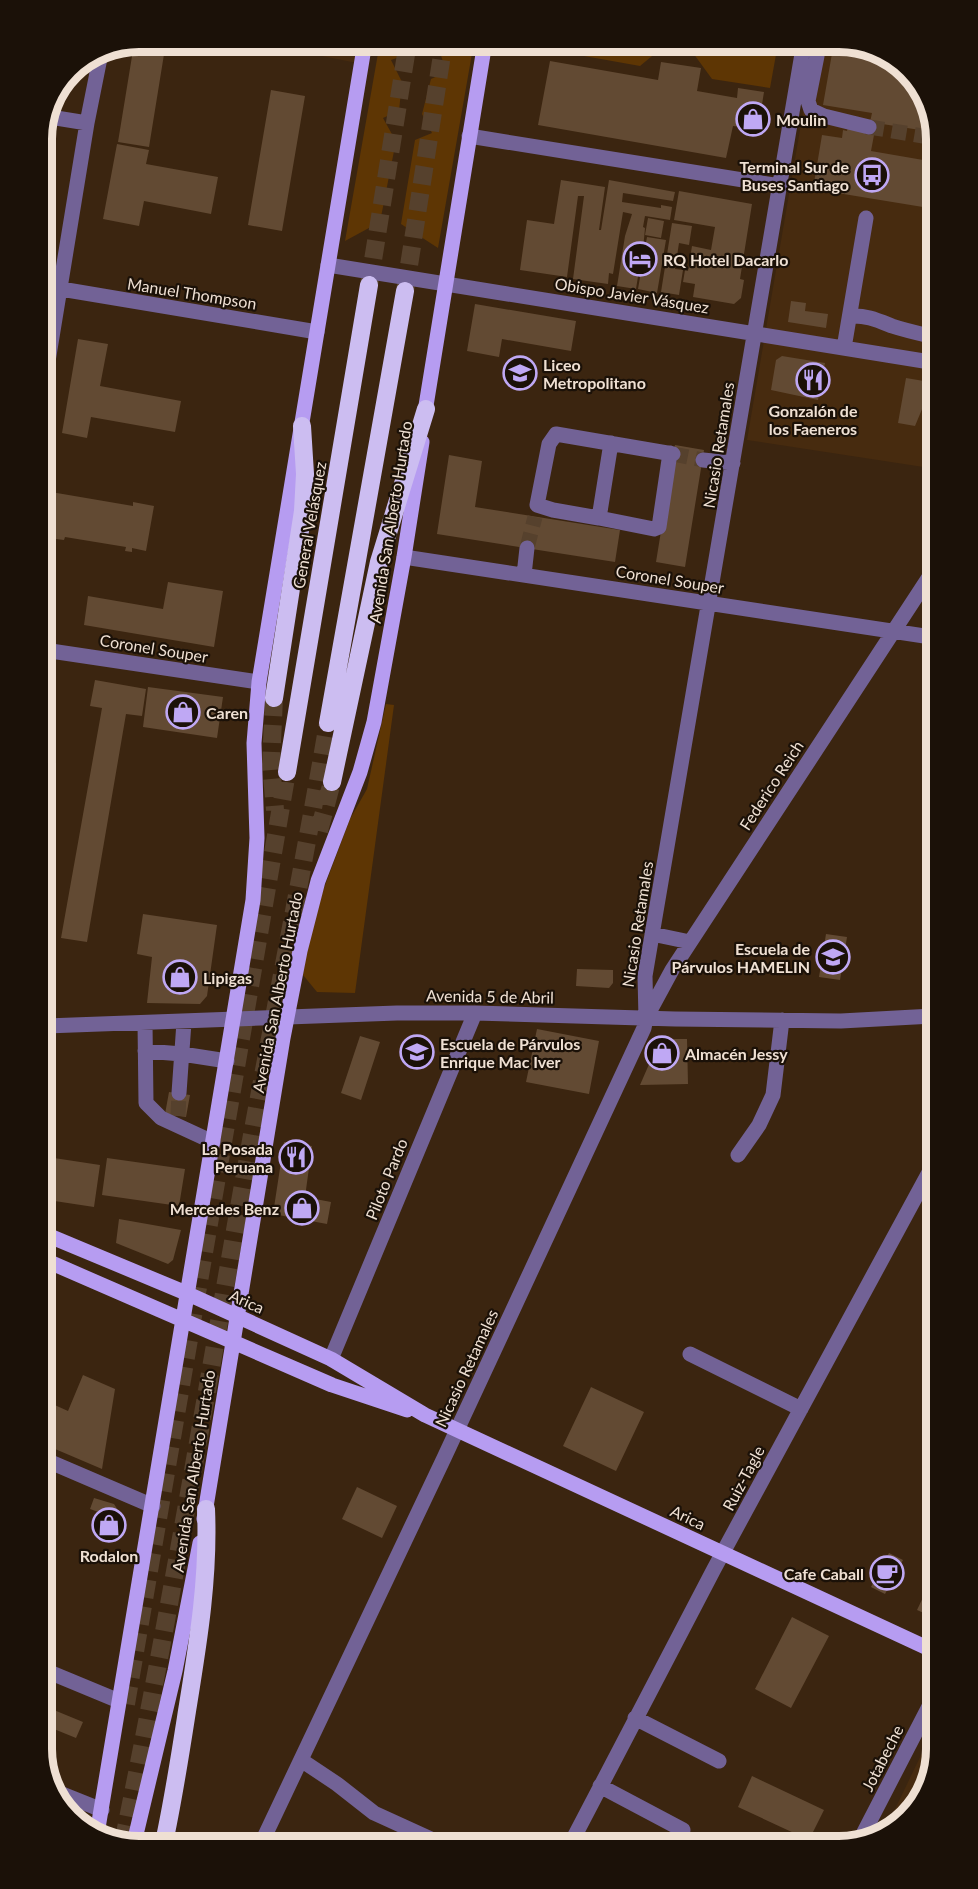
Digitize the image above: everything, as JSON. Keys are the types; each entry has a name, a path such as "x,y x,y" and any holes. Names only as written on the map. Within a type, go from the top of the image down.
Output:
{"highway":[{"name":"General Velásquez","path":"287,772 369,285"},
{"path":"328,723 405,291"},
{"path":"332,782 377,570 426,409"},
{"path":"274,698 303,511 305,474 302,426"},
{"path":"165,1836 201,1621 207,1559 206,1509"}],"main road":[{"name":"Avenida San Alberto Hurtado","path":"99,1826 153,1506 186,1293 247,946 256,870 254,743 259,682 363,52"},
{"name":"Avenida San Alberto Hurtado","path":"135,1836 176,1671 206,1509 287,1017 312,899 360,772 372,731 405,557 445,284 483,52"},
{"name":"Arica","path":"52,1237 186,1293 331,1359 425,1415"},
{"name":"Arica","path":"52,1263 332,1385 425,1415 457,1429 926,1647"}],"street":[{"name":"Nicasio Retamales","path":"265,1836 639,1040 646,1018 645,976 802,53"},
{"path":"815,53 817,56 808,101 811,110 824,116 869,127"},
{"path":"53,335 87,123 99,63"},
{"path":"55,118 87,123"},
{"path":"469,136 780,186"},
{"path":"844,348 866,218"},
{"name":"Obispo Javier Vásquez","path":"328,265 926,361"},
{"name":"Manuel Thompson","path":"61,289 318,332"},
{"path":"849,316 862,315 926,335"},
{"path":"556,434 610,443 672,454 659,527 654,529 553,510 536,511 549,444 556,434"},
{"path":"599,518 610,443"},
{"path":"703,460 733,464"},
{"path":"524,575 527,548"},
{"name":"Coronel Souper","path":"405,557 926,636"},
{"name":"Federico Reich","path":"646,1018 665,980 926,582"},
{"name":"Coronel Souper","path":"53,651 259,682"},
{"path":"652,934 690,942"},
{"name":"Avenida 5 de Abril","path":"52,1026 397,1013 841,1021 926,1016"},
{"name":"Piloto Pardo","path":"331,1359 475,1013"},
{"path":"738,1155 759,1125 773,1095 782,1020"},
{"path":"179,1093 184,1022"},
{"path":"145,1023 146,1103 161,1118 178,1121 213,1142"},
{"path":"145,1052 182,1054 227,1061"},
{"name":"Ruiz-Tagle","path":"575,1836 723,1552 926,1188"},
{"path":"690,1354 801,1409"},
{"path":"52,1463 153,1506"},
{"path":"52,1673 119,1701"},
{"name":"Jotabeche","path":"864,1832 926,1712"},
{"path":"635,1718 719,1761"},
{"path":"301,1760 374,1813 424,1836"},
{"path":"600,1786 684,1830"},
{"path":"66,1795 102,1810"}],"shaded area":[{"path":"303,52 359,52 357,63"},
{"path":"378,52 405,52 405,55 391,60 402,82 399,111 383,118 393,136 395,146 380,222 345,241"},
{"path":"440,52 472,52 438,248 401,224 415,140 432,133 422,114 431,79 446,72"},
{"path":"585,53 656,53 640,66 584,56"},
{"path":"693,53 776,53 770,88 712,79"},
{"path":"813,53 844,53 866,57 896,74 914,96 924,123 926,140 926,467 747,440"},
{"path":"386,704 394,705 355,993 317,992 303,975 309,934 350,819 367,789"},
{"path":"926,1745 923,1772 916,1788 904,1807 890,1819"}],"building":[{"path":"164,52 149,147 118,142 133,53"},
{"path":"832,53 855,54 877,62 896,74 914,96 925,131 870,122 872,113 823,105"},
{"path":"550,61 658,80 661,62 701,68 697,91 737,98 738,88 764,92 758,129 733,126 726,158 538,125"},
{"path":"271,90 305,96 282,231 248,225"},
{"name":"Terminal Sur de Buses Santiago","path":"848,126 866,129 865,134 874,135 871,151 926,160 926,208 813,189 822,135 842,138 843,130 847,131"},
{"path":"117,144 149,150 146,164 218,177 211,214 144,201 139,226 103,219"},
{"path":"561,180 605,187 599,230 601,230 609,180 675,192 673,201 623,193 622,202 661,208 661,205 672,207 670,220 645,216 644,239 636,289 617,286 625,236 632,214 623,212 613,274 609,273 608,284 573,279 584,196 578,196 567,277 520,270 527,220 554,224"},
{"path":"679,191 752,204 740,279 744,280 741,298 734,304 693,297 695,284 683,282 685,270 688,271 692,246 711,250 715,227 674,220"},
{"path":"648,218 664,221 661,238 645,235"},
{"path":"672,223 692,226 689,245 679,243 675,269 683,270 679,295 661,292"},
{"path":"647,237 666,240 657,293 638,289"},
{"path":"926,280 926,306 922,305"},
{"path":"791,301 806,303 805,311 828,314 826,328 788,322"},
{"path":"475,304 576,321 571,351 502,339 499,357 467,351"},
{"path":"78,339 108,344 100,386 181,401 175,432 91,417 87,438 62,433"},
{"path":"782,356 825,363 818,400 771,390 776,360"},
{"path":"906,378 926,381 926,402 915,426 898,423"},
{"path":"675,445 704,450 685,567 656,562"},
{"path":"449,455 482,461 475,507 620,530 615,562 437,534"},
{"path":"53,492 133,506 133,502 154,506 146,551 132,548 132,552 125,551 126,547 65,537 64,540 56,539 56,535 53,534"},
{"path":"168,582 223,591 214,647 84,625 88,596 163,609"},
{"path":"95,680 146,689 142,716 126,714 87,942 61,938 102,708 90,706"},
{"name":"Caren","path":"148,687 223,697 217,738 143,727"},
{"name":"Lipigas","path":"143,914 217,925 207,996 200,1004 147,1003 152,957 137,954"},
{"name":"Escuela de Párvulos HAMELIN","path":"826,934 847,937 840,980 819,977"},
{"path":"577,969 613,970 613,983 609,988 576,986"},
{"path":"537,1029 599,1041 589,1094 526,1082"},
{"path":"360,1036 380,1042 361,1100 341,1093"},
{"path":"664,1039 687,1039 688,1084 640,1085 657,1046"},
{"path":"169,1092 190,1095 186,1117 165,1114"},
{"path":"284,1142 312,1146 305,1197 331,1202 327,1224 273,1214"},
{"path":"54,1158 100,1165 94,1207 52,1201"},
{"path":"107,1158 185,1169 179,1206 102,1195"},
{"path":"119,1219 181,1230 173,1260 168,1264 116,1243"},
{"path":"83,1375 115,1389 102,1469 52,1448 52,1404 68,1411"},
{"path":"591,1387 644,1412 616,1471 563,1446"},
{"path":"357,1487 397,1506 382,1538 342,1519"},
{"name":"Rodalon","path":"94,1498 114,1504 121,1515 114,1540 98,1535 104,1514 90,1509"},
{"name":"Cafe Caball","path":"889,1553 903,1560 885,1594 871,1587"},
{"path":"926,1591 926,1614 917,1610"},
{"path":"792,1617 829,1636 791,1708 755,1689"},
{"path":"52,1709 83,1722 76,1738 52,1728"},
{"path":"752,1776 824,1810 811,1836 800,1836 738,1807"}],"tunnel":[{"path":"369,285 406,52"},
{"path":"405,291 442,52"},
{"path":"869,127 926,136"},
{"path":"673,454 703,460"},
{"path":"527,548 535,517"},
{"path":"274,698 271,764 275,810"},
{"path":"125,1835 170,1601 328,723"},
{"path":"126,1704 287,772"},
{"path":"319,831 332,782"},
{"path":"178,1116 179,1093"}],"place":[{"name":"Moulin","path":"753,119"},
{"name":"Terminal Sur de Buses Santiago","path":"872,175"},
{"name":"RQ Hotel Dacarlo","path":"640,259"},
{"name":"Liceo Metropolitano","path":"520,373"},
{"name":"Gonzalón de los Faeneros","path":"813,380"},
{"name":"Caren","path":"183,712"},
{"name":"Escuela de Párvulos HAMELIN","path":"833,957"},
{"name":"Lipigas","path":"180,977"},
{"name":"Escuela de Párvulos Enrique Mac Iver","path":"417,1052"},
{"name":"Almacén Jessy","path":"662,1053"},
{"name":"La Posada Peruana","path":"296,1157"},
{"name":"Mercedes Benz","path":"302,1208"},
{"name":"Rodalon","path":"109,1525"},
{"name":"Cafe Caball","path":"887,1573"}]}
